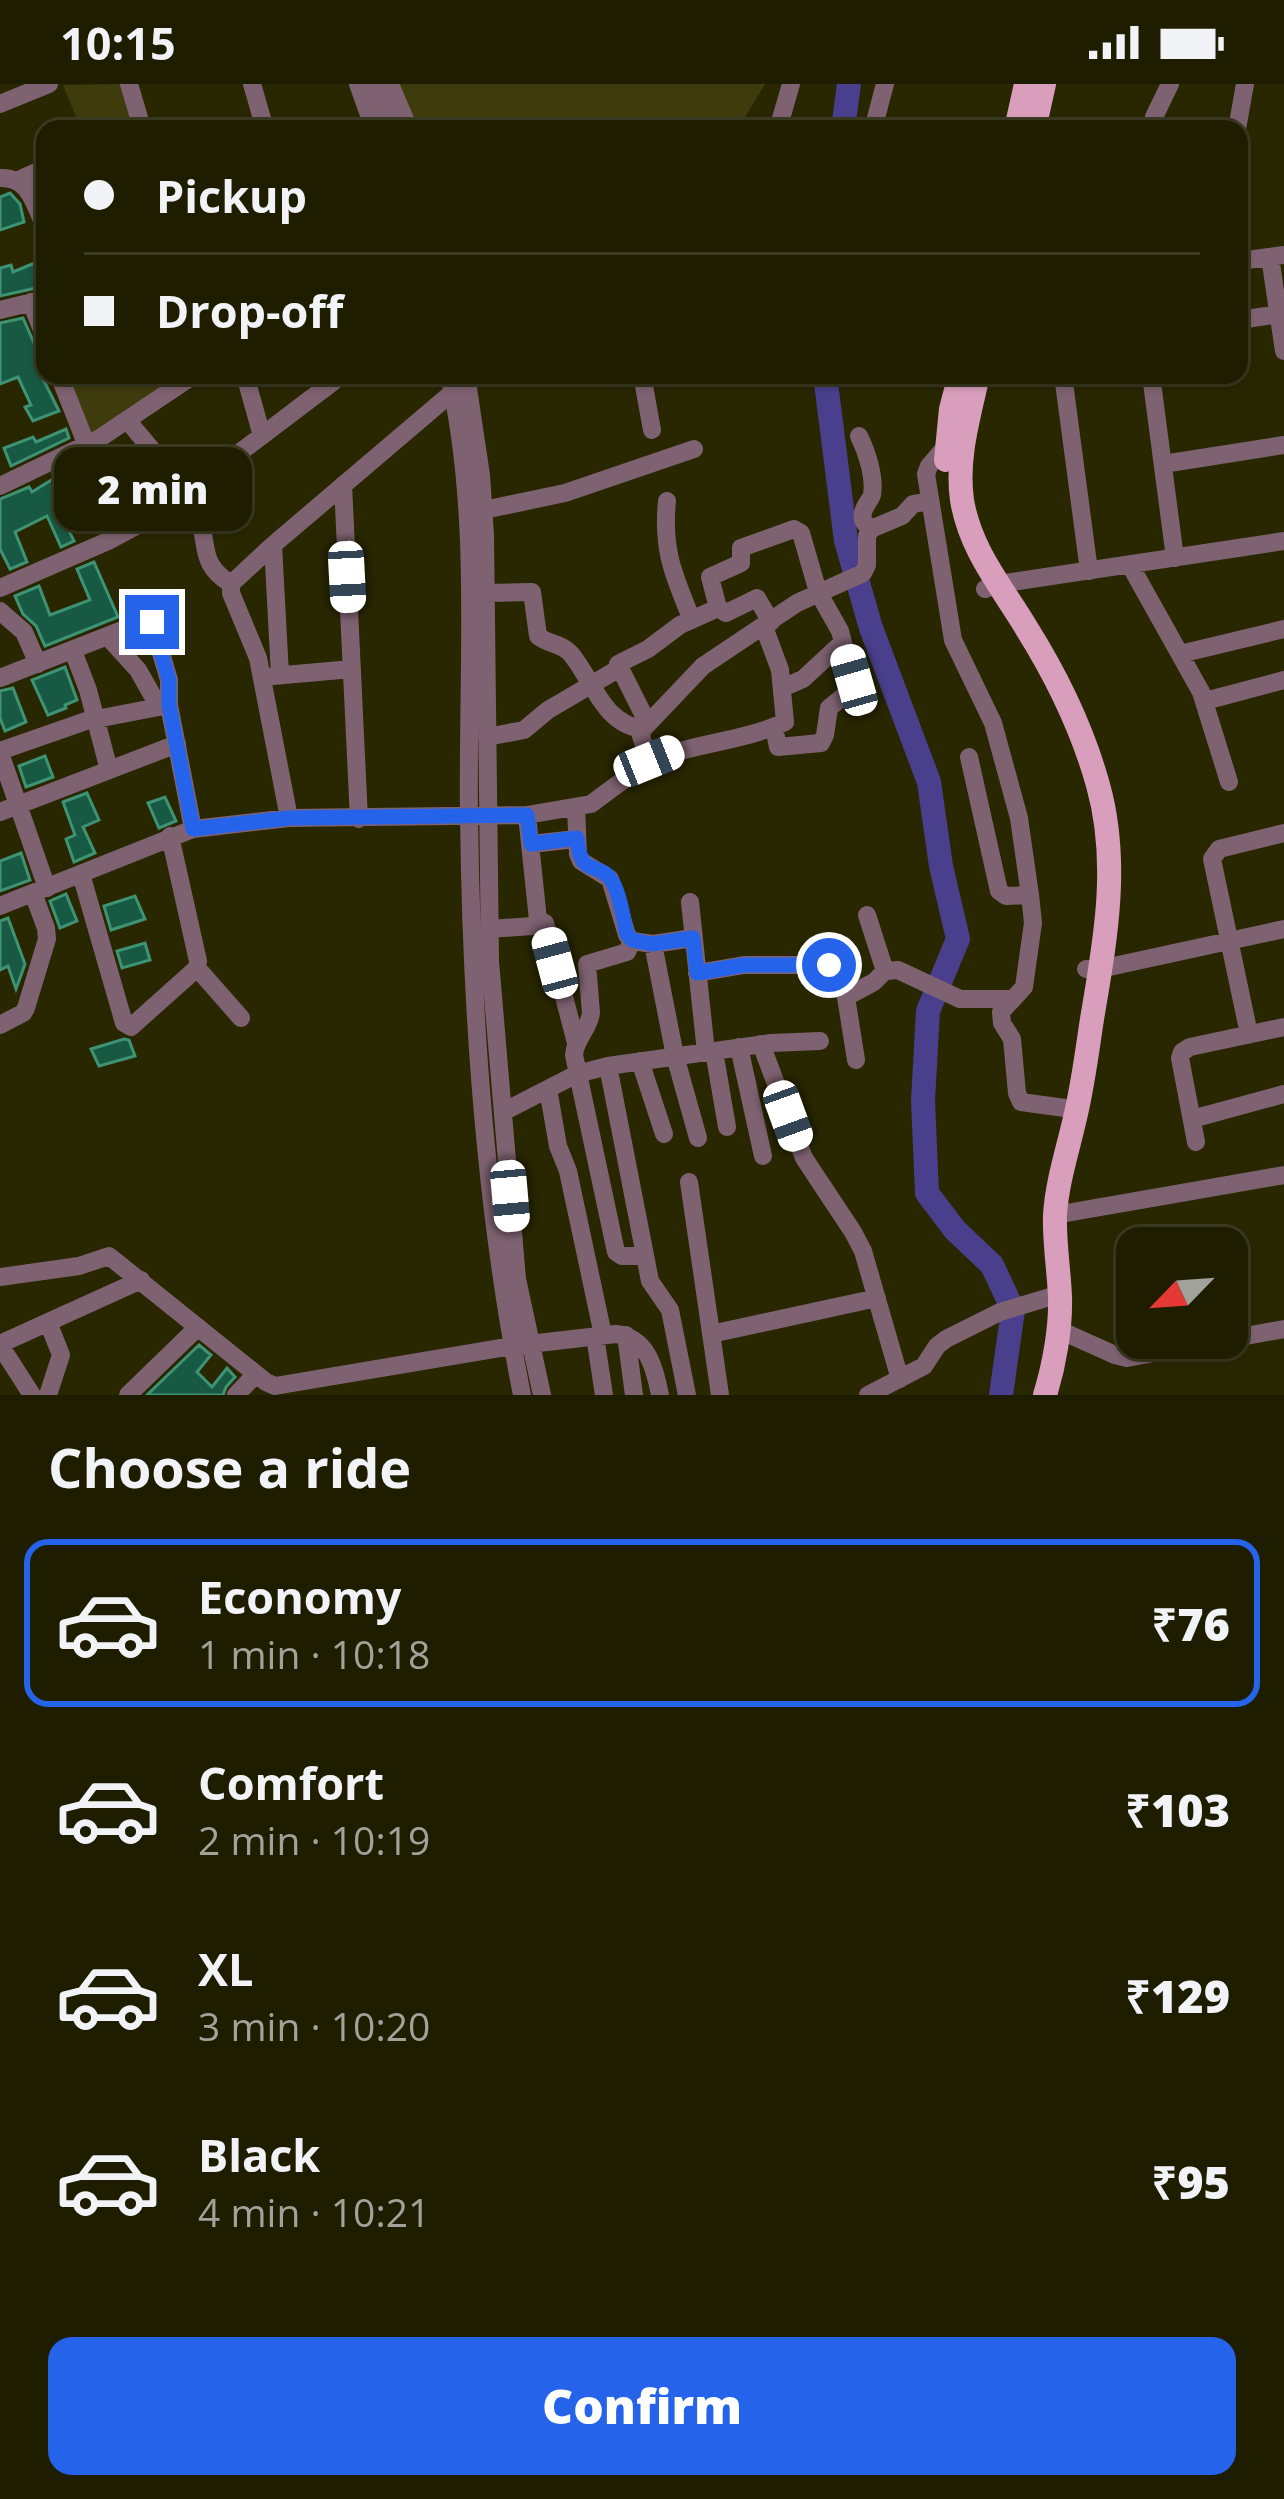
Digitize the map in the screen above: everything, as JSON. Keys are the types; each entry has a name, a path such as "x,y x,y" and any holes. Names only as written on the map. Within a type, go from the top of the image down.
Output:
{"main road":[{"path":"1018,120 1026,84"},
{"path":"1036,120 1044,84"},
{"path":"958,384 947,445 947,493 955,526 1036,670 1084,789 1097,867 1093,969 1076,1117 1055,1215 1060,1294 1045,1395"},
{"path":"976,384 964,437 962,497 991,587"},
{"path":"1068,1141 1065,1108 1093,969"}],"street":[{"path":"0,104 49,84"},
{"path":"129,84 139,120"},
{"path":"252,84 262,120"},
{"path":"358,84 371,120"},
{"path":"377,84 390,120"},
{"path":"389,84 405,120"},
{"path":"781,120 791,84"},
{"path":"875,120 885,84"},
{"path":"1154,120 1170,84"},
{"path":"1239,120 1245,84"},
{"path":"9,179 26,187 36,208"},
{"path":"1277,256 1284,351"},
{"path":"0,310 36,301"},
{"path":"1248,319 1279,314"},
{"path":"63,384 87,446"},
{"path":"2,478 87,446 181,384"},
{"path":"248,384 262,436"},
{"path":"0,588 122,534 185,495 328,384"},
{"path":"271,676 258,658 231,584 455,384"},
{"path":"459,384 467,482 483,987 517,1279 522,1395"},
{"path":"460,384 484,510 487,736 478,815 490,928 483,987"},
{"path":"644,384 652,430"},
{"path":"1065,384 1089,571"},
{"path":"1152,384 1175,558"},
{"path":"128,421 200,516 203,547 211,566 231,584"},
{"path":"860,436 872,488 862,514 871,529"},
{"path":"947,445 926,470 953,640 993,723 1018,818 1034,919 1024,983 1000,1017 1012,1039 1018,1098 1024,1104 1065,1108"},
{"path":"1162,464 1284,445"},
{"path":"484,510 565,493 694,449"},
{"path":"343,485 359,819"},
{"path":"649,761 641,736 645,726 703,666 797,603 863,573 866,536 871,529 902,516 913,504 930,501"},
{"path":"667,502 664,539 692,620"},
{"path":"0,906 193,829 289,818 527,815 576,808 600,799 649,761 785,722 780,670 757,598 726,613 718,608 710,579 741,563 741,548 794,529 801,533 819,592 837,625 853,686 829,709 821,743 778,747 774,727"},
{"path":"991,587 1284,542"},
{"path":"273,545 271,676 289,818"},
{"path":"1130,565 1205,701 1228,782"},
{"path":"485,593 532,592 538,636 566,648 620,723 645,726"},
{"path":"487,736 524,730 548,710 618,669 621,662 718,608"},
{"path":"0,611 24,632 38,664"},
{"path":"0,678 152,622 169,680 164,706"},
{"path":"1180,654 1284,629"},
{"path":"108,637 164,706 177,744 193,829"},
{"path":"782,688 803,679 843,642"},
{"path":"74,651 109,770"},
{"path":"271,676 352,669"},
{"path":"618,669 645,726"},
{"path":"803,679 816,700 829,709"},
{"path":"1205,701 1284,680"},
{"path":"0,1025 26,1008 46,928 40,890 8,809 0,752 96,718 164,706"},
{"path":"8,809 177,744"},
{"path":"968,757 999,891 1006,896 1030,895"},
{"path":"576,808 578,854 583,864 605,874 614,885 627,934 642,942 698,1138"},
{"path":"527,815 538,920"},
{"path":"1249,1034 1212,859 1219,849 1284,833"},
{"path":"81,874 127,1027 197,968 170,836"},
{"path":"531,844 577,838"},
{"path":"689,902 710,1052 727,1127"},
{"path":"867,915 885,971"},
{"path":"490,928 532,926 538,920"},
{"path":"538,920 545,923 576,1043"},
{"path":"1093,969 1284,928"},
{"path":"645,1256 616,1252 577,1073 576,1043 591,1013 587,964 627,952 642,942 693,938"},
{"path":"697,973 744,965 829,965"},
{"path":"197,968 241,1018"},
{"path":"856,1060 846,997 885,971 898,970 960,999 1012,999"},
{"path":"1196,1142 1182,1052 1284,1027"},
{"path":"496,1102 608,1066 761,1044 820,1041"},
{"path":"761,1044 801,1151 858,1240 900,1379"},
{"path":"739,1048 763,1156"},
{"path":"640,1061 664,1134"},
{"path":"608,1066 650,1281 670,1310 687,1395"},
{"path":"548,1089 599,1336 604,1395"},
{"path":"1192,1118 1284,1094"},
{"path":"1055,1215 1284,1175"},
{"path":"689,1182 720,1395"},
{"path":"0,1277 79,1266 109,1256 275,1386 522,1345 626,1335 650,1358 660,1395"},
{"path":"32,1395 0,1345 141,1280"},
{"path":"868,1395 924,1366 942,1342 1000,1312 1060,1294"},
{"path":"676,1334 877,1298"},
{"path":"48,1322 61,1355 48,1395"},
{"path":"128,1395 198,1327"},
{"path":"1057,1330 1127,1358 1284,1329"},
{"path":"626,1335 634,1395"},
{"path":"522,1345 542,1395"},
{"path":"236,1395 256,1374"}],"shaded area":[{"path":"123,84 134,118 77,120 63,85"},
{"path":"393,84 765,84 743,120 411,120"},
{"path":"68,384 158,384 160,389 89,437"}],"building":[{"path":"10,193 20,204 24,222 0,230 0,197"},
{"path":"36,262 36,288 0,296 0,268 11,265 13,272"},
{"path":"23,318 36,348 36,384 46,384 59,411 33,421 18,377 0,384 0,323"},
{"path":"66,429 69,438 11,466 4,448 33,437 36,442"},
{"path":"53,479 65,508 59,511 74,541 61,547 47,516 15,532 27,562 10,569 0,549 0,499 29,487 32,492"},
{"path":"94,562 118,617 45,646 15,596 39,586 50,615 90,600 77,569"},
{"path":"65,667 77,700 48,715 32,680"},
{"path":"13,688 26,722 5,731 0,691"},
{"path":"45,756 53,777 26,787 19,766"},
{"path":"87,793 99,820 83,827 95,853 74,862 66,839 75,835 63,802"},
{"path":"165,797 176,821 159,828 148,803"},
{"path":"21,853 30,880 0,891 0,861"},
{"path":"66,894 77,921 60,928 50,901"},
{"path":"135,896 145,919 111,930 104,906"},
{"path":"8,918 25,964 16,989 8,966 0,970 0,921"},
{"path":"145,943 150,960 122,968 117,951"},
{"path":"129,1040 135,1056 99,1066 91,1049"},
{"path":"199,1345 211,1355 197,1372 212,1387 227,1368 235,1377 223,1395 147,1395"}],"waterway":[{"path":"844,120 849,84"},
{"path":"826,384 846,541 871,628 929,782 958,939 928,1011 923,1101 927,1193 955,1230 992,1265 1013,1310 1001,1395"}],"route":[{"path":"152,622 169,680 169,705 193,829 289,818 527,815 531,844 577,838 583,864 605,874 614,885 632,940 652,944 693,938 697,973 744,965 829,965"}]}
